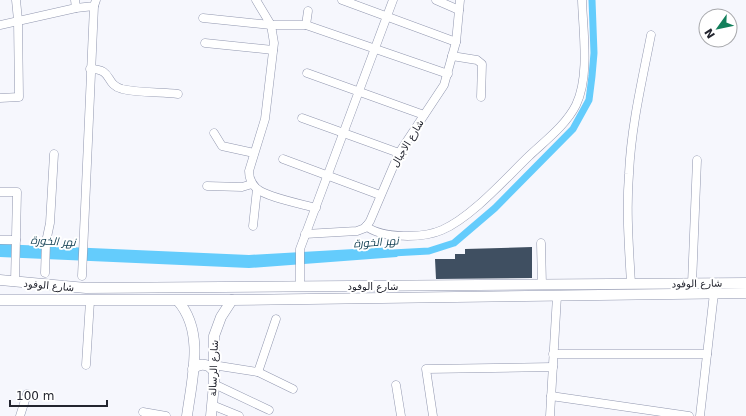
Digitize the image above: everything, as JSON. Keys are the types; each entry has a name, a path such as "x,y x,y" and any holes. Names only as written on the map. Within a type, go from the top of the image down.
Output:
{"main road":[{"name":"شارع الوفود","path":"0,280 86,288 746,283"},
{"name":"شارع الوفود","path":"0,300 178,301 746,292"},
{"name":"شارع الرسالة","path":"211,416 214,384 213,368 215,329 220,317 232,300"},
{"name":"شارع الرسالة","path":"178,301 188,313 193,326 193,369 187,416"},
{"path":"193,369 201,364 213,368"}],"street":[{"path":"0,98 19,97 18,20 16,0"},
{"path":"252,226 254,187 249,171 267,108 274,35 271,25 256,0"},
{"path":"342,0 456,42"},
{"path":"300,286 300,249 393,0"},
{"path":"436,0 459,10"},
{"name":"شارع الاجبال","path":"366,226 372,217 399,153 444,86 456,42 460,0"},
{"path":"305,234 353,232 366,226 376,233 388,235 425,234 447,228 474,208 564,123 576,104 584,79 582,0"},
{"path":"0,25 75,4 95,3 90,69 82,276"},
{"path":"306,25 308,10"},
{"path":"203,18 271,25 306,25 448,74"},
{"path":"631,284 628,220 629,172 638,105 651,35"},
{"path":"205,43 273,50"},
{"path":"452,56 477,60 482,64 481,97"},
{"path":"90,69 100,69 107,73 112,84 122,89 178,94"},
{"path":"307,73 359,90 424,115"},
{"path":"302,118 399,153"},
{"path":"214,133 222,146 254,153"},
{"path":"45,273 46,242 50,223 54,154"},
{"path":"283,159 380,195"},
{"path":"692,284 697,160"},
{"path":"207,186 254,187 276,197 316,208"},
{"path":"0,192 17,192 15,282"},
{"path":"0,240 16,240"},
{"path":"541,243 542,285"},
{"path":"700,416 714,293"},
{"path":"550,416 557,296"},
{"path":"86,365 90,301"},
{"path":"258,372 276,319"},
{"path":"553,354 708,354"},
{"path":"434,416 426,369 553,367"},
{"path":"213,368 258,372 293,389"},
{"path":"214,384 269,410"},
{"path":"396,385 401,416"},
{"path":"20,416 27,394"},
{"path":"551,396 689,416"},
{"path":"212,404 239,416"},
{"path":"143,412 166,416"}],"water":[{"name":"نهر الخورة","path":"0,244 249,255 389,247 400,253 397,257 249,268 0,257"}],"building":[{"path":"532,247 532,278 436,279 435,259 455,259 455,254 465,254 465,249"}],"waterway":[{"name":"نهر الخورة","path":"392,253 429,251 454,243 495,208 573,129 589,100 594,53 592,0"}]}
